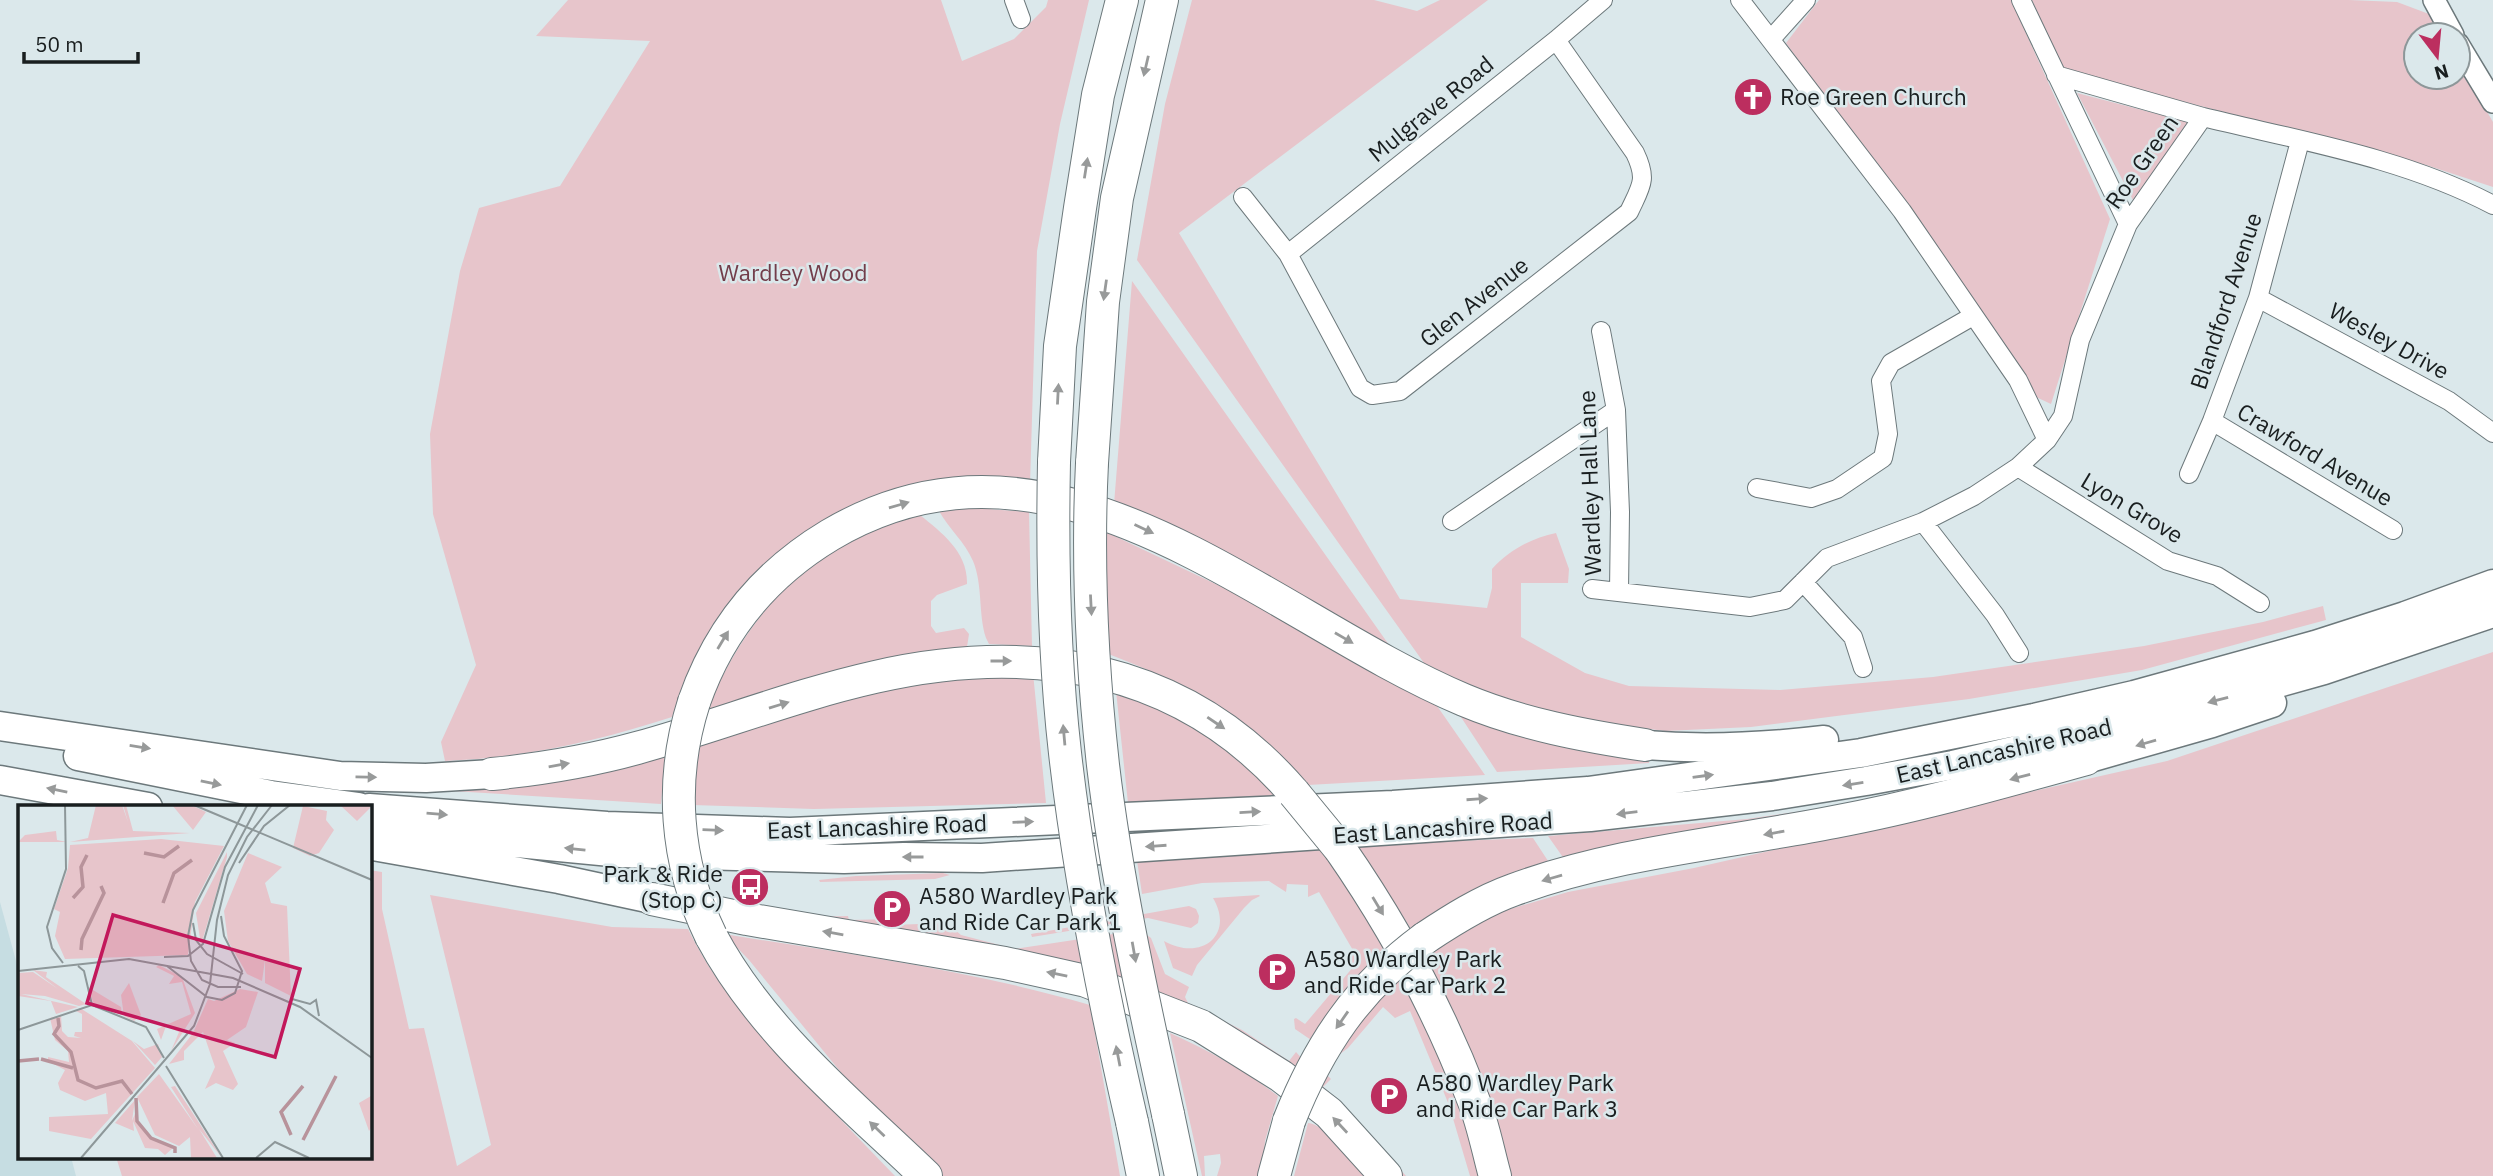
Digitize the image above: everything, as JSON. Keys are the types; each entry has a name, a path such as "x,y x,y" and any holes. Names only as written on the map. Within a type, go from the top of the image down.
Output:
{"highway":[{"path":"1122,0 1098,95 1060,346 1054,462 1053,580 1065,754 1095,940 1143,1176"},
{"path":"1162,0 1117,198 1103,302 1091,463 1091,599 1103,765 1135,960 1181,1176"},
{"path":"926,1176 794,1048 735,978 710,936 696,903 688,875 678,816 680,763 694,702 714,655 744,609 781,570 820,541 871,515 908,503 961,493 1002,493 1065,502 1123,519 1264,591 1374,656 1465,700 1531,722 1645,745 1697,748 1787,744 2134,695"},
{"name":"East Lancashire Road","path":"371,808 607,826 790,832 1394,806 1587,791 1768,767 1943,737 2134,695 2315,645 2493,584"},
{"name":"East Lancashire Road","path":"371,829 621,853 844,859 997,857 1516,824 1772,796 1953,765 2111,727 2311,673 2493,612"},
{"path":"1274,1176 1289,1121 1320,1054 1345,1015 1383,972 1425,938 1462,915 1511,891 1590,867 1837,822 2086,759 2212,723 2302,692 2371,664 2415,640"},
{"path":"0,726 340,776 426,778 492,774 602,757 873,677 952,663 1021,661 1060,664 1144,684 1172,697 1234,736 1259,756 1340,849 1395,934 1442,1027 1474,1101 1495,1176"},
{"path":"0,739 271,795 344,805"},
{"path":"0,779 137,805"},
{"path":"371,846 559,879 747,919 1005,963 1086,981 1201,1026 1280,1076 1329,1113 1386,1176"},
{"path":"559,879 632,865 667,855"}],"street":[{"path":"1014,0 1021,19"},
{"name":"Mulgrave Road","path":"1288,254 1556,40 1602,0"},
{"path":"1740,0 1902,211 2018,380 2047,440"},
{"path":"1771,39 1806,0"},
{"path":"2021,0 2128,224"},
{"path":"2434,0 2445,21"},
{"name":"Glen Avenue","path":"1243,197 1288,254 1360,388 1372,395 1400,391 1629,212 1640,188 1644,172 1635,153 1556,40"},
{"path":"2472,67 2493,102"},
{"path":"2056,75 2203,117"},
{"name":"Roe Green","path":"2018,467 2047,440 2063,416 2080,340 2128,224 2203,117 2420,172 2465,190 2493,205"},
{"name":"Blandford Avenue","path":"2189,474 2259,298 2300,141"},
{"name":"Wesley Drive","path":"2259,298 2449,401 2493,433"},
{"path":"1757,488 1811,498 1837,489 1884,458 1888,434 1881,381 1891,363 1973,316"},
{"name":"Wardley Hall Lane","path":"1601,331 1616,410 1620,512 1619,591"},
{"path":"1452,521 1616,410"},
{"name":"Crawford Avenue","path":"2212,421 2393,530"},
{"name":"Wardley Hall Lane","path":"1592,589 1750,607 1785,600 1827,558 1923,522 1974,496 2018,467"},
{"name":"Lyon Grove","path":"2018,467 2168,561 2217,576 2260,603"},
{"path":"1923,522 1995,615 2020,653"},
{"path":"1803,582 1853,637 1863,668"}],"shaded area":[{"path":"0,902 18,968 18,1158 71,1158 76,1176 0,1176"}],"green space":[{"name":"Wardley Wood","path":"568,0 941,0 962,61 1014,39 1046,7 1048,0 1089,0 1060,124 1037,251 1030,485 883,498 698,655 672,717 617,734 560,747 445,761 441,742 476,665 433,514 430,434 460,271 479,208 560,186 650,41 536,36"},
{"path":"1192,0 1374,0 1417,11 1440,0 1488,0 1179,233 1400,599 1487,608 1492,588 1492,569 1521,546 1556,533 1569,569 1568,583 1521,583 1521,637 1585,673 1629,686 1780,690 1933,677 2144,646 2263,622 2323,606 2326,620 2142,670 1969,699 1751,727 1665,731 1574,719 1474,688 1424,663 1137,260 1165,104"},
{"path":"1819,0 2011,0 2110,219 2051,404 2036,397 1786,43"},
{"path":"2032,0 2397,2 2429,14 2433,21 2402,21 2402,91 2472,91 2472,86 2493,122 2493,187 2426,165 2063,70"},
{"path":"2077,93 2188,122 2134,202"},
{"path":"1132,281 1394,652 1114,504"},
{"path":"975,508 1029,512 1032,646 989,644 986,638 973,561 939,511"},
{"path":"920,515 952,544 966,573 967,584 937,595 931,601 931,626 936,633 964,628 969,634 967,647 866,662 707,711 733,657 768,607 789,584 837,547 864,533"},
{"path":"1104,531 1243,597 1435,703 1485,775 1308,785 1261,739 1214,704 1163,677 1103,652"},
{"path":"2493,652 2493,1176 1511,1176 1483,1092 1426,955 1461,929 1510,909 1568,892 1694,868 2167,761"},
{"path":"1033,673 1046,803 814,809 692,805 699,744 889,686"},
{"path":"1116,691 1162,709 1206,734 1239,759 1277,796 1128,803"},
{"path":"1457,711 1509,734 1585,752 1649,760 1649,763 1497,772"},
{"path":"665,752 661,804 452,791 452,787"},
{"path":"1906,796 1567,863 1548,836 1747,819"},
{"path":"1533,838 1552,867 1411,929 1356,845"},
{"path":"1318,845 1388,945 1372,958 1391,985 1403,973 1448,1071 1482,1176 1470,1176 1449,1105 1410,1011 1395,1018 1383,1007 1348,1048 1336,1057 1295,1029 1294,1019 1305,1024 1354,966 1344,958 1354,952 1319,892 1308,897 1308,885 1287,884 1286,892 1269,881 1202,883 1142,894 1136,854"},
{"path":"371,870 382,872 382,909 409,1029 424,1028 457,1166 491,1145 430,895 612,927 688,929 712,971 741,1010 895,1176 122,1176 116,1158 371,1158"},
{"path":"950,875 935,879 819,880 856,876"},
{"path":"1259,895 1244,908 1197,965 1192,976 1173,968 1164,941 1178,947 1190,948 1211,941 1220,923 1219,911 1213,898"},
{"path":"1189,906 1196,909 1199,916 1198,923 1191,928 1148,918 1032,937 1031,934"},
{"path":"848,916 849,920 892,919 892,925 947,923 961,935 1015,949 1140,930 1151,938 1165,974 1189,987 1185,997 1188,1003 1242,1030 1289,1061 1296,1052 1323,1082 1328,1076 1331,1079 1323,1087 1344,1105 1406,1176 1399,1176 1259,1046 812,917"},
{"path":"724,934 954,972 1090,1005 1120,1176 943,1176 857,1092 749,960"},
{"path":"1170,1033 1226,1062 1278,1096 1265,1141 1262,1176 1217,1176 1221,1163 1220,1154 1204,1156 1205,1176 1202,1176"},
{"path":"1308,1123 1330,1136 1366,1176 1294,1176"}],"place":[{"name":"Roe Green Church","path":"1753,97"},
{"name":"Park & Ride (Stop C)","path":"750,887"},
{"name":"A580 Wardley Park and Ride Car Park 1","path":"892,909"},
{"name":"A580 Wardley Park and Ride Car Park 2","path":"1277,972"},
{"name":"A580 Wardley Park and Ride Car Park 3","path":"1389,1096"}]}
